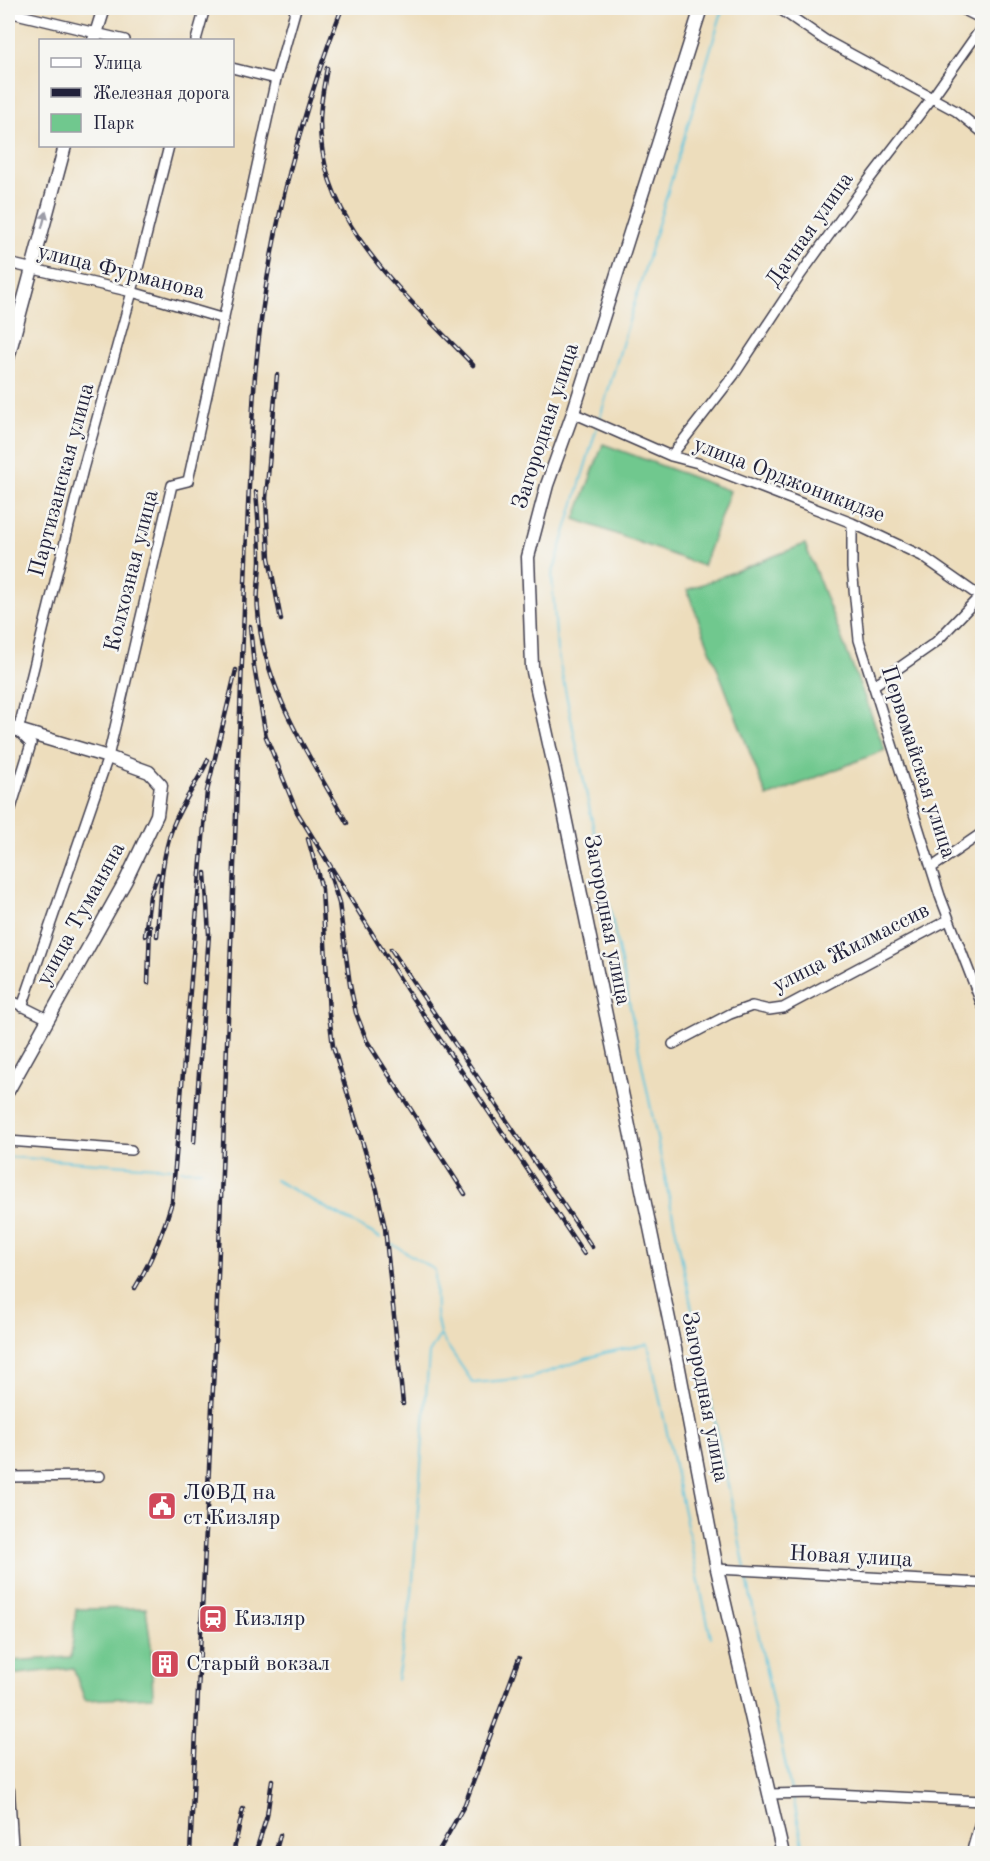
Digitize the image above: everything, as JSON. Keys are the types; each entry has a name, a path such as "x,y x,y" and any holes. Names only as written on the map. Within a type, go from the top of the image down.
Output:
{"main road":[{"path":"95,37 104,8"},
{"name":"Загородная улица","path":"700,8 573,413 547,485 528,557 532,667 678,1363 717,1569 783,1854"},
{"path":"8,358 65,147"},
{"path":"13,729 108,757"},
{"name":"улица Туманяна","path":"8,1091 126,880 157,815 161,785 149,772 108,757"},
{"path":"8,1791 12,1854"}],"street":[{"path":"196,39 205,8"},
{"name":"Колхозная улица","path":"22,1007 108,757 172,484 188,481 276,79 296,8"},
{"path":"960,8 982,19"},
{"path":"780,9 825,39 956,111 982,132"},
{"path":"8,12 95,37 115,39"},
{"name":"Дачная улица","path":"670,456 734,375 801,274 982,27"},
{"path":"234,68 276,79"},
{"name":"Партизанская улица","path":"13,729 132,292 169,147"},
{"name":"улица Фурманова","path":"8,263 132,292 224,319"},
{"name":"улица Орджоникидзе","path":"573,413 670,456 698,463 852,523 922,556 981,597"},
{"name":"Первомайская улица","path":"852,523 852,568 859,640 948,920 982,1005"},
{"path":"873,686 936,642 981,597"},
{"path":"8,818 31,744 13,729"},
{"path":"931,868 982,833"},
{"name":"улица Жилмассив","path":"673,1044 730,1014 752,1006 769,1010 783,1008 948,920"},
{"path":"8,999 48,1019"},
{"path":"8,1141 131,1150"},
{"path":"8,1477 100,1476"},
{"name":"Новая улица","path":"717,1569 982,1583"},
{"path":"769,1794 813,1793 982,1801"},
{"path":"971,1854 982,1815"}],"green space":[{"path":"603,444 730,491 703,566 575,519"},
{"path":"805,544 885,750 767,797 687,590"},
{"path":"146,1608 151,1646 153,1697 85,1700 73,1668 10,1675 10,1661 71,1657 76,1609"}],"waterway":[{"path":"599,421 723,8"},
{"path":"597,427 552,576 557,650 745,1568"},
{"path":"8,1157 172,1168"},
{"path":"181,1170 201,1170"},
{"path":"275,1180 381,1238"},
{"path":"392,1244 435,1270 436,1314 440,1335 473,1383 530,1378 604,1353 648,1344 711,1638"},
{"path":"397,1680 412,1594 429,1353 440,1335"},
{"path":"746,1574 791,1791"},
{"path":"793,1797 805,1854"}],"railway":[{"path":"190,1854 216,1326 255,375 267,281 286,188 311,97 342,8"},
{"path":"327,68 320,122 324,159 335,194 351,226 372,257 473,365"},
{"path":"277,375 266,498 269,558 281,620"},
{"path":"256,492 260,551 258,604 262,639 269,667 290,721 347,823"},
{"path":"250,626 266,737 297,812 407,990 584,1254"},
{"path":"135,1288 147,1267 172,1202 207,791 236,670"},
{"path":"157,936 161,880 169,839 181,809 208,760"},
{"path":"308,839 322,889 333,1046 377,1190 385,1228 403,1404"},
{"path":"329,871 339,903 356,1013 367,1041 465,1194"},
{"path":"194,1142 209,934 205,873"},
{"path":"145,936 150,896 158,874"},
{"path":"148,983 150,926"},
{"path":"391,949 592,1247"},
{"path":"437,1854 465,1804 519,1658"},
{"path":"255,1854 267,1816 272,1780"},
{"path":"233,1854 243,1809"},
{"path":"275,1854 280,1835"}],"place":[{"name":"ЛОВД на ст.Кизляр","path":"162,1506"},
{"name":"Кизляр","path":"213,1619"},
{"name":"Старый вокзал","path":"165,1664"}]}
